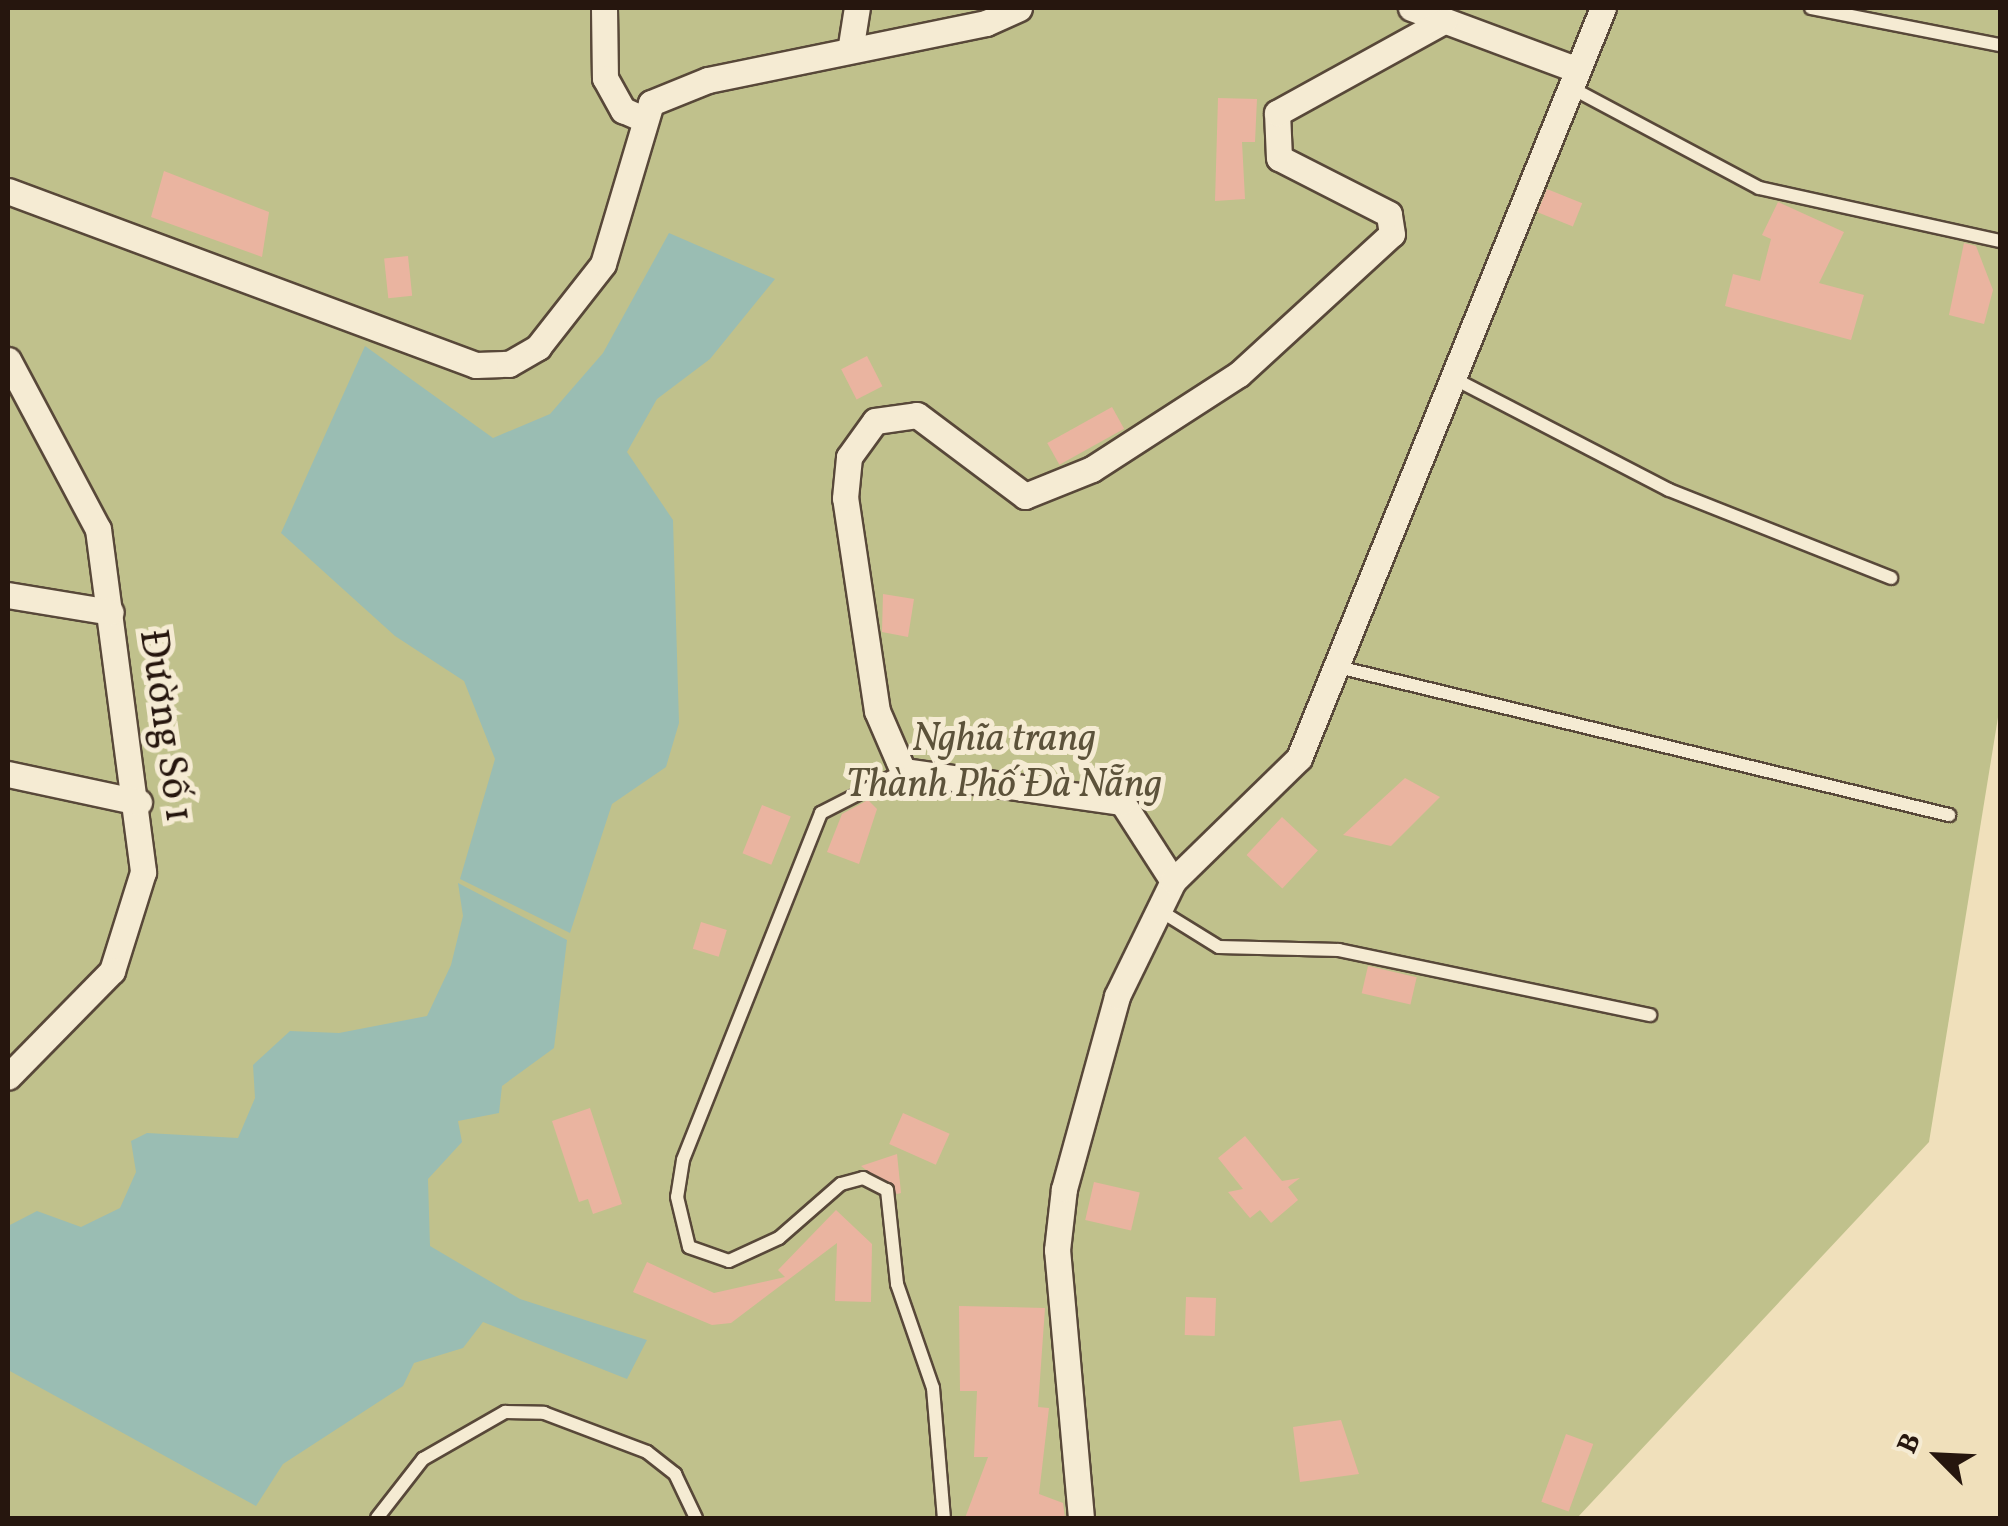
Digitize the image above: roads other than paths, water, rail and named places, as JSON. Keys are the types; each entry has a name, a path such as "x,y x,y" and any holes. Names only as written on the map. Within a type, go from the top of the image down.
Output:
{"street":[{"path":"604,8 605,78 623,110 643,119"},
{"path":"852,45 858,8"},
{"path":"8,191 476,364 509,364 538,347 603,264 643,119 671,91 852,45 986,24 1018,8"},
{"path":"1411,8 1568,76"},
{"path":"1081,1518 1057,1250 1064,1189 1117,996 1173,881 1299,758 1568,76 1602,8"},
{"path":"1173,881 1122,802 903,771 882,738 845,498 858,436 876,421 918,415 1025,496 1092,469 1239,374 1392,234 1389,214 1372,202 1279,158 1276,113 1444,21"},
{"name":"Đường Số 1","path":"8,360 98,529 139,802 143,872 112,970 8,1077"},
{"path":"8,595 111,612"},
{"path":"8,774 139,802"}],"lane":[{"path":"1811,8 2000,45"},
{"path":"1568,76 1759,188 2000,241"},
{"path":"1452,378 1668,490 1890,578"},
{"path":"1338,667 1949,816"},
{"path":"903,771 840,796 822,813 683,1160 678,1197 690,1248 730,1261 779,1238 841,1184 863,1178 887,1190 900,1294 933,1388 944,1518"},
{"path":"1159,910 1219,947 1338,950 1650,1015"},
{"path":"378,1518 423,1459 505,1412 544,1413 647,1452 675,1474 696,1518"}],"water":[{"path":"669,233 775,279 710,359 657,399 627,452 673,520 679,723 666,767 612,804 570,933 460,879 495,759 464,681 395,636 281,533 365,346 493,438 550,414 603,353"},
{"path":"458,883 567,940 554,1048 502,1086 499,1113 458,1121 462,1142 428,1179 430,1246 520,1299 647,1340 627,1379 483,1322 463,1348 414,1363 403,1386 283,1464 256,1506 8,1370 8,1226 37,1211 81,1227 120,1208 136,1172 131,1141 147,1133 238,1138 255,1098 253,1065 290,1031 339,1033 427,1016 451,965 463,916"}],"park label":[{"name":"Nghĩa trang Thành Phố Đà Nẵng","path":"1004,763"}]}
